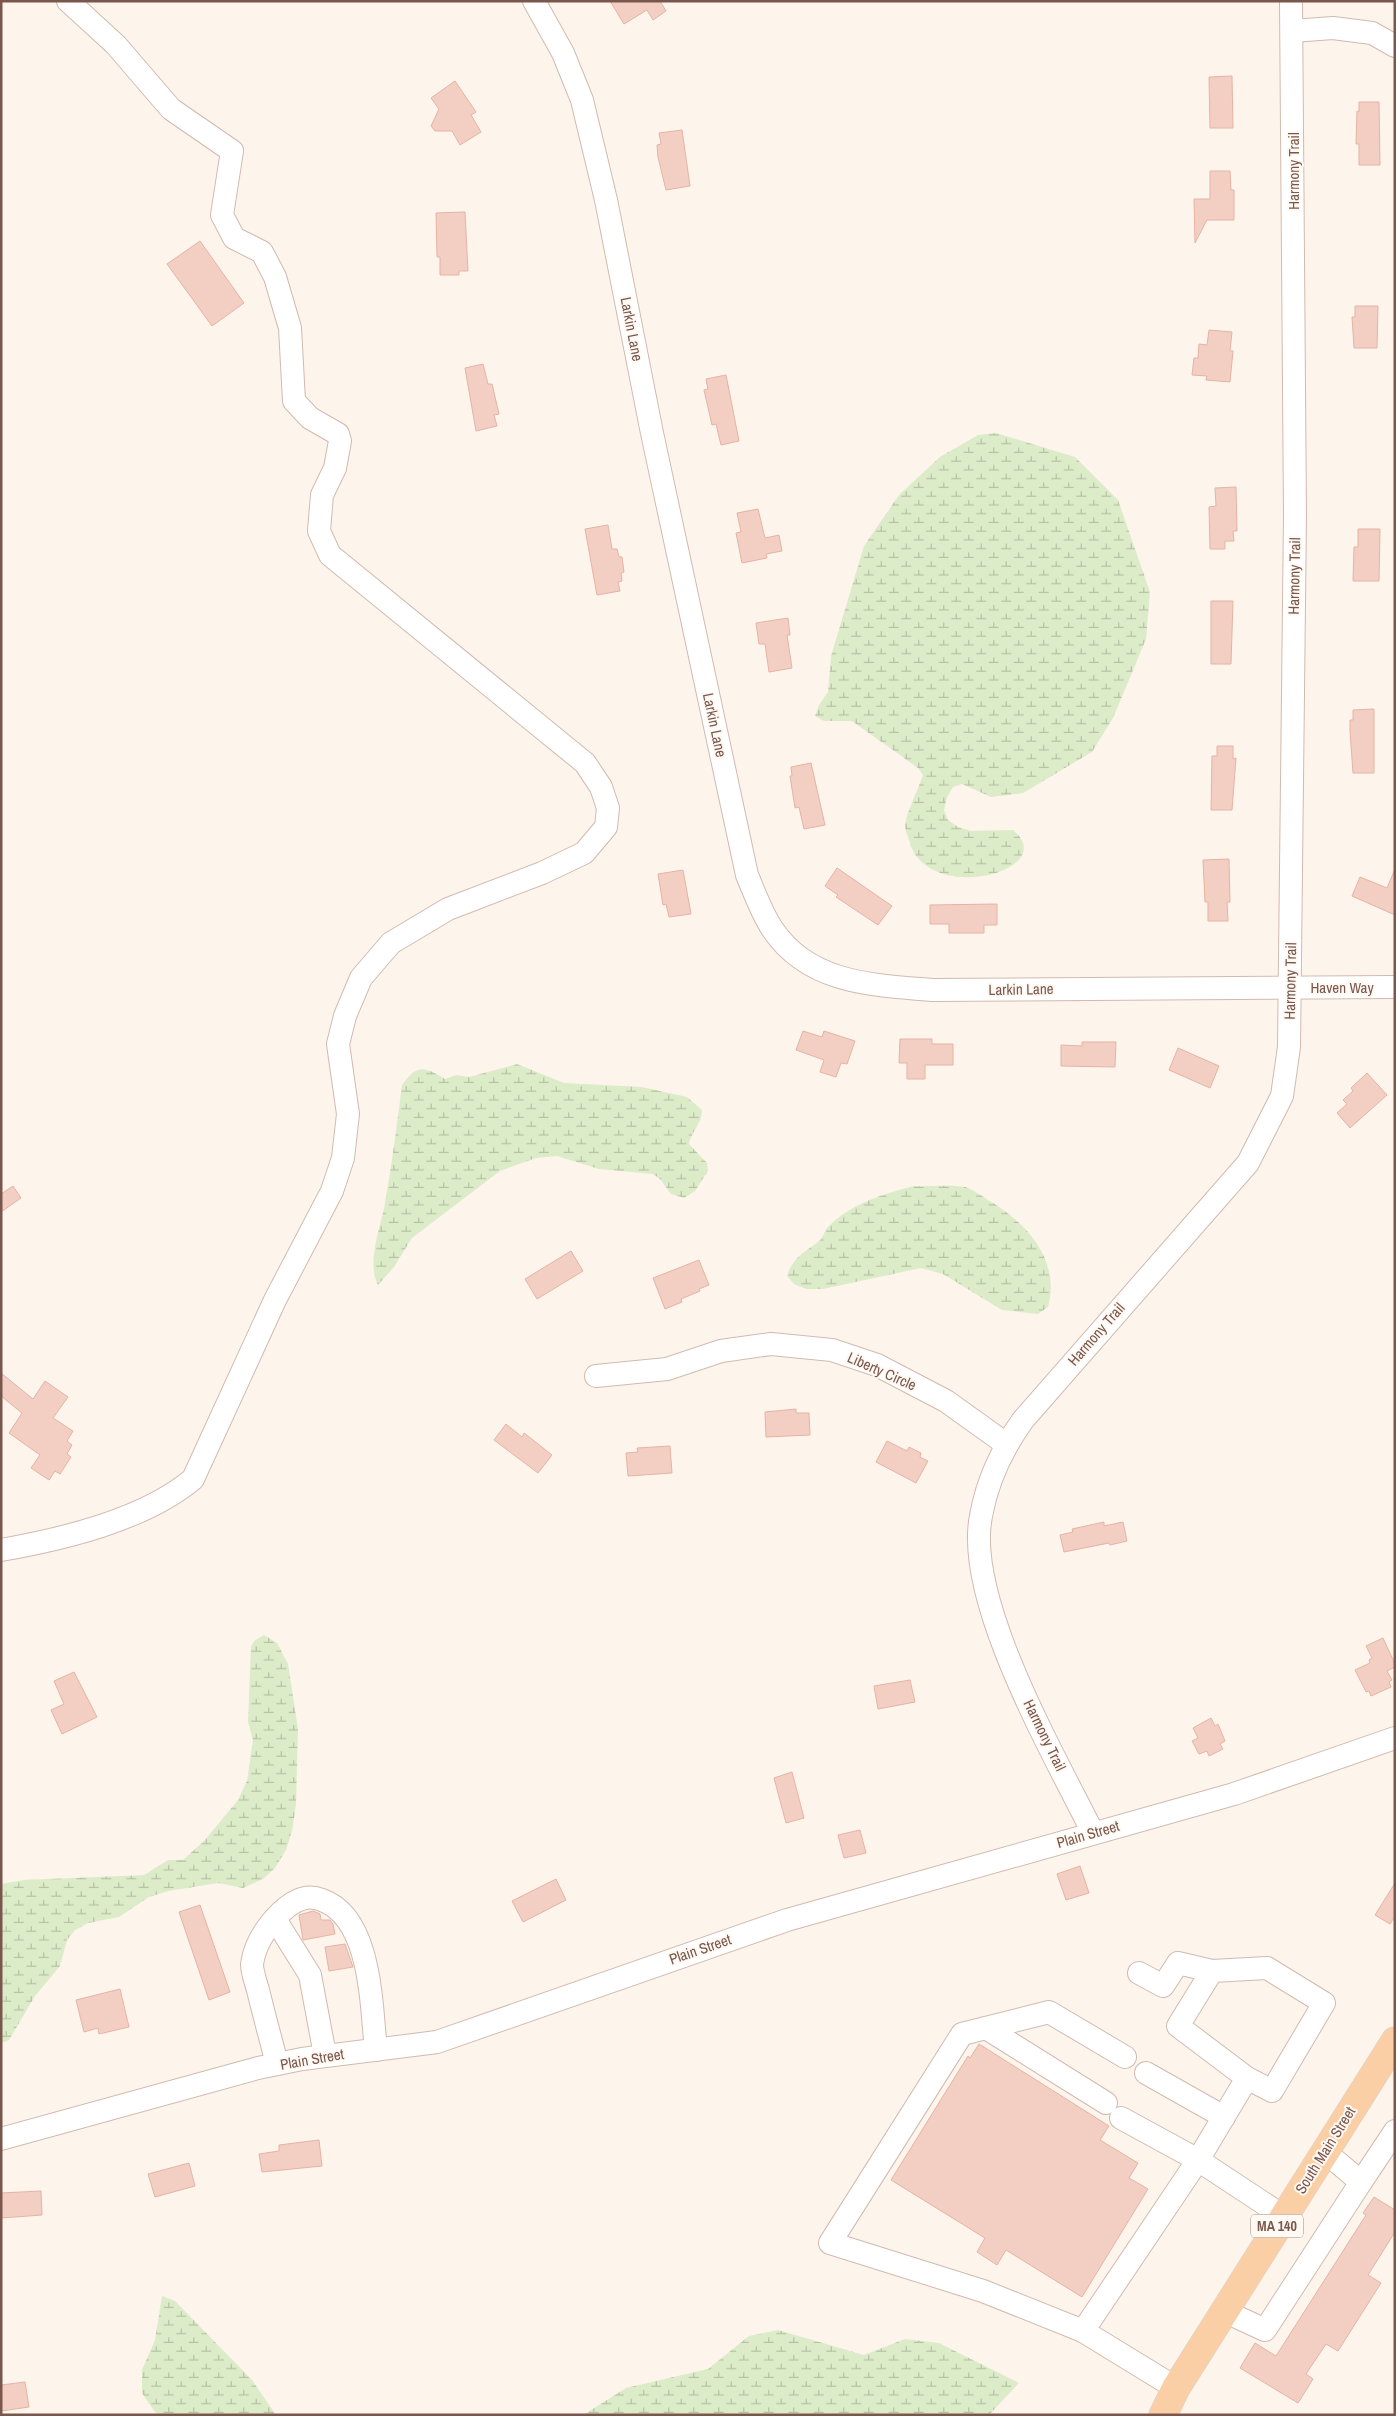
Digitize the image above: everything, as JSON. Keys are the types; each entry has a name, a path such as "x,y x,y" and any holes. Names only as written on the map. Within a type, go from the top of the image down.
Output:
{"main road":[{"name":"South Main Street","path":"1163,2415 1176,2388 1395,2040"}],"street":[{"path":"1,1550 39,1543 107,1524 177,1492 193,1479 275,1300 332,1191 343,1158 348,1114 338,1044 346,1016 361,978 391,943 448,909 542,873 584,852 606,828 608,808 601,787 586,763 330,555 319,531 322,495 334,468 340,441 338,434 310,418 294,401 290,328 275,277 262,252 234,238 222,215 232,151 171,108 116,44 68,1"},
{"name":"Larkin Lane","path":"534,1 563,53 582,100 606,200 652,433 747,875 774,931 797,956 823,972 858,983 932,990 1290,987"},
{"name":"Harmony Trail","path":"1093,1833 1025,1694 992,1615 983,1583 980,1517 1006,1444 1053,1382 1248,1163 1282,1096 1289,1047 1295,515 1291,1"},
{"path":"1292,32 1333,28 1372,33 1395,46"},
{"name":"Haven Way","path":"1290,987 1395,987"},
{"name":"Liberty Circle","path":"596,1376 667,1369 721,1350 772,1344 832,1350 877,1365 946,1401 1006,1444"},
{"name":"Plain Street","path":"1,2139 277,2064 325,2055 437,2042 787,1920 1234,1794 1395,1738"},
{"path":"277,2064 252,1966 264,1933 288,1907 303,1897 313,1896 327,1901 345,1915 362,1948 376,2050"},
{"path":"275,1919 310,1975 325,2055"},
{"path":"1139,1973 1163,1986 1178,1963 1212,1971 1267,1968 1324,2004 1272,2092 1247,2078 1178,2026 1212,1971"},
{"path":"1125,2057 1049,2012 962,2034 830,2243 983,2291 1083,2331 1176,2388"},
{"path":"986,2028 1114,2110 1198,2160 1283,2216"},
{"path":"1146,2073 1224,2117"},
{"path":"1083,2331 1198,2160 1247,2078"},
{"path":"1224,2311 1265,2330 1395,2131"},
{"path":"1324,2151 1361,2182"}],"green space":[{"path":"996,433 1075,457 1118,500 1150,592 1146,639 1113,718 1092,752 1023,793 991,797 962,784 953,787 947,797 944,810 948,820 958,827 971,831 1013,830 1024,845 1020,858 1006,869 986,876 962,877 939,872 920,860 909,840 905,825 906,820 923,775 918,768 852,721 824,721 815,716 819,705 828,692 831,656 864,546 899,495 940,457 978,435"},
{"path":"517,1064 564,1083 642,1087 687,1097 702,1110 702,1115 689,1144 707,1163 708,1171 695,1191 684,1198 671,1194 660,1179 653,1174 599,1169 557,1156 536,1158 500,1171 412,1238 394,1267 378,1285 373,1265 374,1255 388,1188 402,1085 412,1073 421,1069 445,1079 456,1075 469,1077"},
{"path":"915,1186 968,1188 1015,1219 1037,1244 1045,1258 1051,1290 1048,1307 1038,1314 1002,1310 943,1274 921,1268 823,1289 806,1289 794,1284 787,1276 793,1263 820,1240 828,1227 837,1219 868,1200"},
{"path":"264,1635 277,1643 288,1664 298,1729 296,1805 292,1831 286,1850 275,1868 263,1879 243,1888 218,1883 168,1891 149,1897 119,1917 88,1923 75,1930 67,1940 60,1966 35,1996 9,2040 1,2043 1,1884 24,1880 144,1875 168,1860 183,1860 205,1840 238,1800 247,1781 253,1740 248,1722 251,1647 254,1641"},
{"path":"162,2296 175,2301 252,2380 276,2415 159,2415 155,2412 142,2393 142,2370 155,2340"},
{"path":"778,2330 864,2355 905,2339 939,2343 1019,2383 989,2415 583,2415 626,2388 708,2369 749,2336"}],"building":[{"path":"610,1 660,1 666,11 653,20 647,10 624,24"},
{"path":"1232,76 1233,128 1210,128 1209,77"},
{"path":"455,81 476,112 471,115 481,132 460,145 452,131 435,131 431,126 439,109 431,98"},
{"path":"1359,102 1379,102 1380,165 1359,165 1359,144 1356,144"},
{"path":"682,130 690,186 666,190 658,157 657,145 661,144 659,133"},
{"path":"1210,171 1230,171 1231,190 1234,190 1234,220 1207,220 1195,243 1194,199 1210,199"},
{"path":"465,212 468,271 459,271 459,275 440,275 440,257 437,257 436,213"},
{"path":"200,241 244,303 212,326 167,264"},
{"path":"1355,306 1378,306 1377,348 1354,348 1352,317 1355,317"},
{"path":"1209,330 1232,332 1230,351 1233,351 1230,382 1206,380 1207,376 1192,375 1194,358 1198,358 1199,344 1207,345"},
{"path":"483,364 488,384 492,384 499,414 494,415 497,426 476,431 465,368"},
{"path":"726,375 739,441 721,445 716,424 712,425 704,390 708,389 706,379"},
{"path":"1236,487 1237,531 1233,531 1234,541 1225,541 1225,549 1210,549 1209,507 1216,506 1215,488"},
{"path":"758,509 765,538 779,535 782,551 766,554 767,558 742,563 736,533 741,532 737,513"},
{"path":"608,525 612,549 617,549 619,557 622,557 624,572 621,573 622,581 618,582 620,591 597,595 585,529"},
{"path":"1358,529 1380,529 1379,581 1353,581 1354,547 1358,547"},
{"path":"1211,601 1233,601 1231,664 1211,664"},
{"path":"788,618 790,635 787,635 792,668 769,672 765,644 759,644 756,623"},
{"path":"1374,709 1374,773 1353,773 1350,720 1353,720 1353,710"},
{"path":"1217,746 1233,746 1233,759 1236,758 1232,810 1211,810 1212,756 1217,756"},
{"path":"811,763 825,825 804,829 799,807 795,808 790,776 792,776 791,767"},
{"path":"1229,859 1230,902 1227,902 1228,921 1208,921 1208,902 1205,902 1203,860"},
{"path":"837,868 892,906 878,925 836,897 838,895 825,886"},
{"path":"1395,869 1395,915 1352,896 1360,877 1387,888"},
{"path":"683,870 691,914 669,917 666,904 663,905 658,874"},
{"path":"997,904 997,925 984,925 984,933 949,933 949,924 930,924 930,905"},
{"path":"803,1031 822,1037 824,1031 855,1041 847,1064 841,1063 836,1077 820,1072 824,1060 796,1050"},
{"path":"900,1039 932,1039 932,1044 953,1044 953,1065 925,1065 925,1079 907,1079 907,1063 899,1063"},
{"path":"1082,1042 1116,1042 1115,1067 1061,1066 1061,1045 1082,1046"},
{"path":"1178,1048 1219,1066 1210,1088 1169,1070"},
{"path":"1367,1073 1387,1095 1350,1128 1337,1113 1347,1104 1343,1100 1353,1091 1351,1088"},
{"path":"13,1186 21,1198 1,1212 1,1194"},
{"path":"571,1251 583,1271 537,1299 525,1279"},
{"path":"699,1260 709,1285 681,1299 682,1302 665,1309 653,1278"},
{"path":"1,1373 33,1399 45,1381 68,1397 53,1418 73,1431 67,1441 72,1445 67,1454 71,1457 60,1474 55,1471 49,1480 31,1468 40,1455 9,1433 22,1413 1,1396"},
{"path":"796,1409 796,1413 809,1413 810,1435 766,1437 765,1412"},
{"path":"506,1424 522,1437 524,1433 552,1455 538,1473 494,1440"},
{"path":"887,1441 907,1451 909,1447 921,1453 920,1457 928,1461 916,1483 876,1462"},
{"path":"670,1446 672,1473 628,1476 626,1453 638,1452 637,1448"},
{"path":"1104,1522 1104,1526 1123,1522 1127,1541 1064,1552 1060,1535 1073,1532 1072,1529"},
{"path":"1383,1638 1395,1664 1395,1667 1387,1671 1392,1680 1389,1682 1391,1687 1371,1696 1369,1691 1366,1692 1355,1670 1370,1663 1369,1660 1372,1658 1366,1646"},
{"path":"74,1672 97,1717 62,1734 51,1710 64,1704 54,1681"},
{"path":"910,1680 915,1702 878,1709 874,1686"},
{"path":"1211,1718 1215,1726 1218,1724 1225,1741 1220,1744 1223,1749 1209,1756 1207,1751 1199,1754 1192,1741 1198,1738 1193,1728"},
{"path":"792,1772 804,1818 786,1823 774,1778"},
{"path":"860,1830 866,1853 844,1858 838,1835"},
{"path":"1080,1866 1089,1893 1066,1900 1057,1874"},
{"path":"556,1879 566,1900 523,1922 512,1901"},
{"path":"1395,1883 1395,1916 1390,1924 1375,1915"},
{"path":"200,1905 230,1992 209,2000 179,1912"},
{"path":"313,1911 320,1914 321,1920 330,1920 335,1934 303,1940 299,1915"},
{"path":"345,1944 353,1967 329,1971 325,1947"},
{"path":"120,1989 129,2027 99,2034 98,2028 84,2032 76,2000"},
{"path":"979,2044 1109,2126 1100,2140 1138,2163 1129,2178 1148,2189 1082,2297 1006,2250 997,2265 977,2252 985,2238 891,2180 968,2056 970,2058"},
{"path":"319,2140 322,2166 262,2172 259,2154 279,2151 279,2145"},
{"path":"189,2163 195,2186 155,2197 148,2174"},
{"path":"41,2191 42,2215 1,2218 1,2193"},
{"path":"1374,2197 1395,2210 1395,2232 1368,2275 1381,2283 1338,2351 1326,2344 1306,2374 1313,2379 1298,2403 1240,2368 1255,2343 1276,2356 1366,2215 1363,2213"},
{"path":"25,2382 29,2407 1,2411 1,2385"}]}
